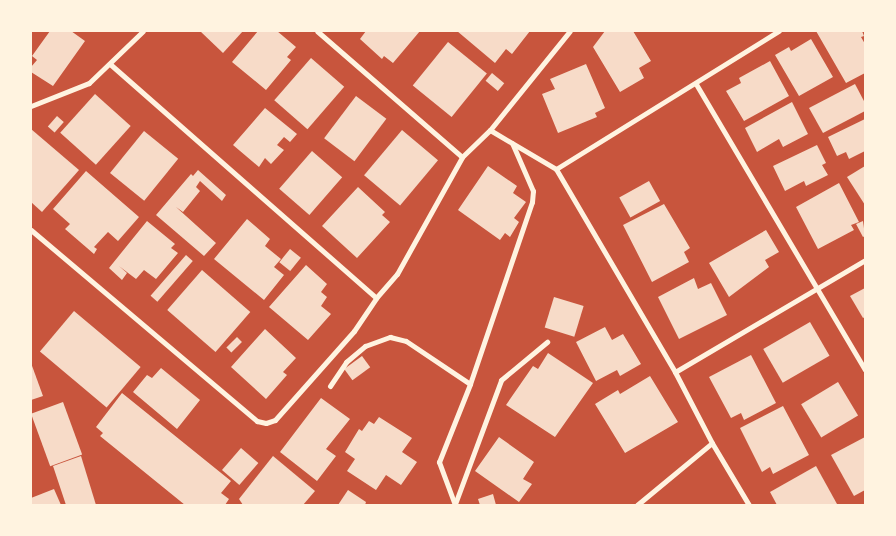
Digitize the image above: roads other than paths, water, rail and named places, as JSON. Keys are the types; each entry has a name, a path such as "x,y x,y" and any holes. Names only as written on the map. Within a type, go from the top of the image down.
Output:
{"street":[{"path":"31,106 89,83 144,31"},
{"path":"317,31 462,157"},
{"path":"31,230 257,421 266,423 275,420 354,331 376,298 397,274 462,157 490,130 570,31"},
{"path":"556,169 779,31"},
{"path":"110,64 376,298"},
{"path":"696,84 865,370"},
{"path":"490,130 556,169 675,372 712,443 749,505"},
{"path":"455,505 439,462 470,384 532,202 533,191 512,143"},
{"path":"675,372 865,260"},
{"path":"330,386 346,362 365,346 390,337 406,341 470,384"},
{"path":"455,505 501,380 547,342"},
{"path":"637,505 712,443"}]}
